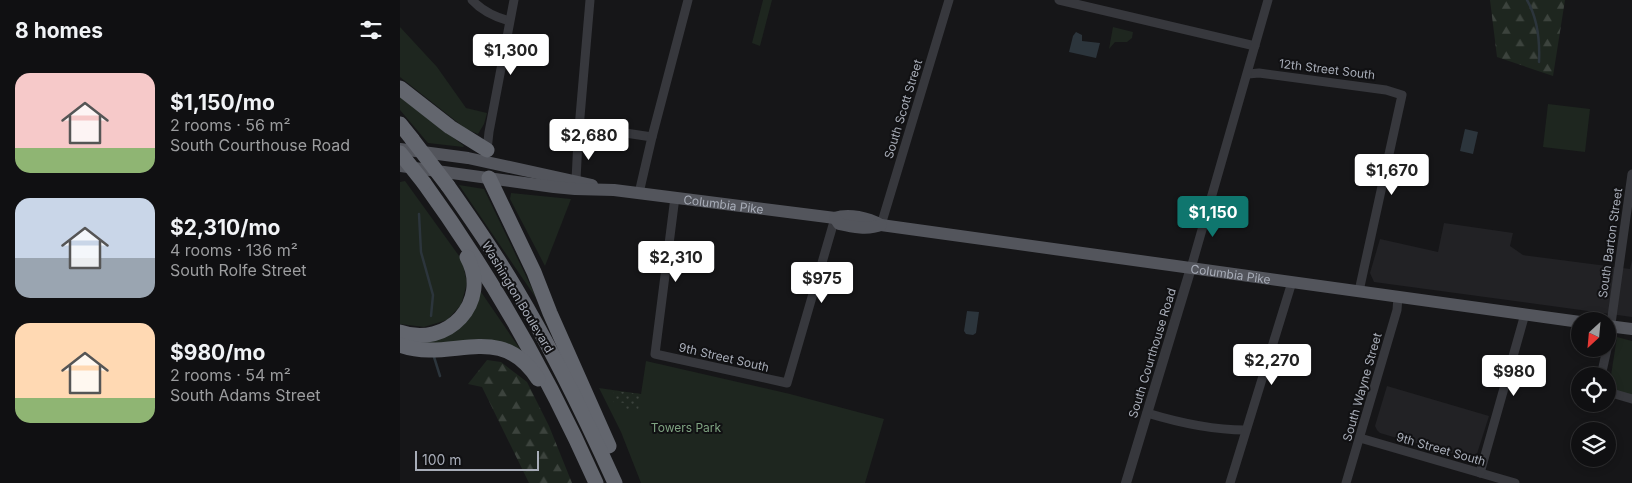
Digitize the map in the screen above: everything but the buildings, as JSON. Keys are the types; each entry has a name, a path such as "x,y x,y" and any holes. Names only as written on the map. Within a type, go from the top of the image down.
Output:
{"highway":[{"path":"400,88 487,156"},
{"name":"Washington Boulevard","path":"400,124 448,186 500,263 530,313 576,400 615,483"},
{"name":"Washington Boulevard","path":"400,151 466,244 509,313 539,366 596,483"},
{"path":"489,178 534,272 624,483"},
{"path":"400,332 424,336 446,330 459,321 464,314 474,288 474,276 470,263 442,218 424,183"},
{"path":"400,345 411,349 424,350 483,346 502,349 514,355 533,372 580,447"}],"main road":[{"path":"400,151 487,156 489,178"},
{"name":"Columbia Pike","path":"487,156 614,190"},
{"name":"Columbia Pike","path":"400,166 575,189 614,190 835,218 841,216 870,219 881,225 1571,321"},
{"path":"1616,327 1632,329"}],"street":[{"path":"472,0 478,7 495,17 509,21"},
{"path":"487,156 489,132 514,0"},
{"path":"576,180 590,0"},
{"path":"640,193 652,137 688,0"},
{"name":"South Scott Street","path":"881,225 949,0"},
{"path":"1059,0 1255,46"},
{"name":"South Courthouse Road","path":"1126,483 1191,268 1268,0"},
{"name":"12th Street South","path":"1248,74 1259,73 1386,90 1402,95 1359,292"},
{"path":"579,126 652,137"},
{"name":"South Barton Street","path":"1611,312 1632,174"},
{"name":"9th Street South","path":"675,198 656,354 787,383 835,218"},
{"path":"1230,483 1292,282"},
{"name":"South Wayne Street","path":"1346,483 1397,310 1398,297"},
{"path":"1480,473 1525,314"},
{"path":"1616,394 1632,399"},
{"path":"1147,413 1208,428 1245,430"},
{"name":"9th Street South","path":"1360,438 1515,483"}],"shaded area":[{"path":"1076,32 1082,35 1082,41 1100,43 1096,58 1069,52 1073,36"},
{"path":"1465,129 1478,132 1473,154 1460,151"},
{"path":"1444,223 1513,233 1510,246 1523,255 1630,269 1632,260 1632,317 1616,315 1616,312 1595,312 1374,282 1370,273 1380,239 1438,252"},
{"path":"967,311 979,312 976,333 973,335 966,334 964,331"},
{"path":"1387,386 1489,416 1475,460 1380,433 1375,426"}],"green space":[{"path":"763,0 772,0 760,46 752,43"},
{"path":"1490,0 1565,0 1553,76 1497,57"},
{"path":"400,27 437,67 466,108 487,113 484,124 478,134 466,129 400,77"},
{"path":"1113,27 1133,32 1132,38 1127,42 1115,42 1109,49"},
{"path":"400,96 464,146 428,143 400,110"},
{"path":"1548,104 1590,109 1585,152 1543,147"},
{"path":"405,181 462,260 467,283 461,305 447,320 424,327 400,324 400,182"},
{"path":"459,185 484,189 538,301"},
{"path":"511,193 571,199 545,266 510,199"},
{"path":"479,289 520,349 517,351 438,346 403,339 438,338"},
{"path":"1617,337 1632,341 1632,396 1616,390 1616,367 1612,367 1614,358 1616,358"},
{"path":"487,360 501,362 527,382 549,426 572,483 529,483 482,387 468,384"},
{"name":"Towers Park","path":"646,361 790,394 884,419 865,483 641,483 621,432 599,388 641,394"},
{"path":"614,391 641,394 638,411 624,410 624,403 613,402"}],"waterway":[{"path":"1527,0 1534,15 1537,30 1539,62"},
{"path":"419,214 421,252 433,295 431,316"},
{"path":"434,357 440,376"}]}
